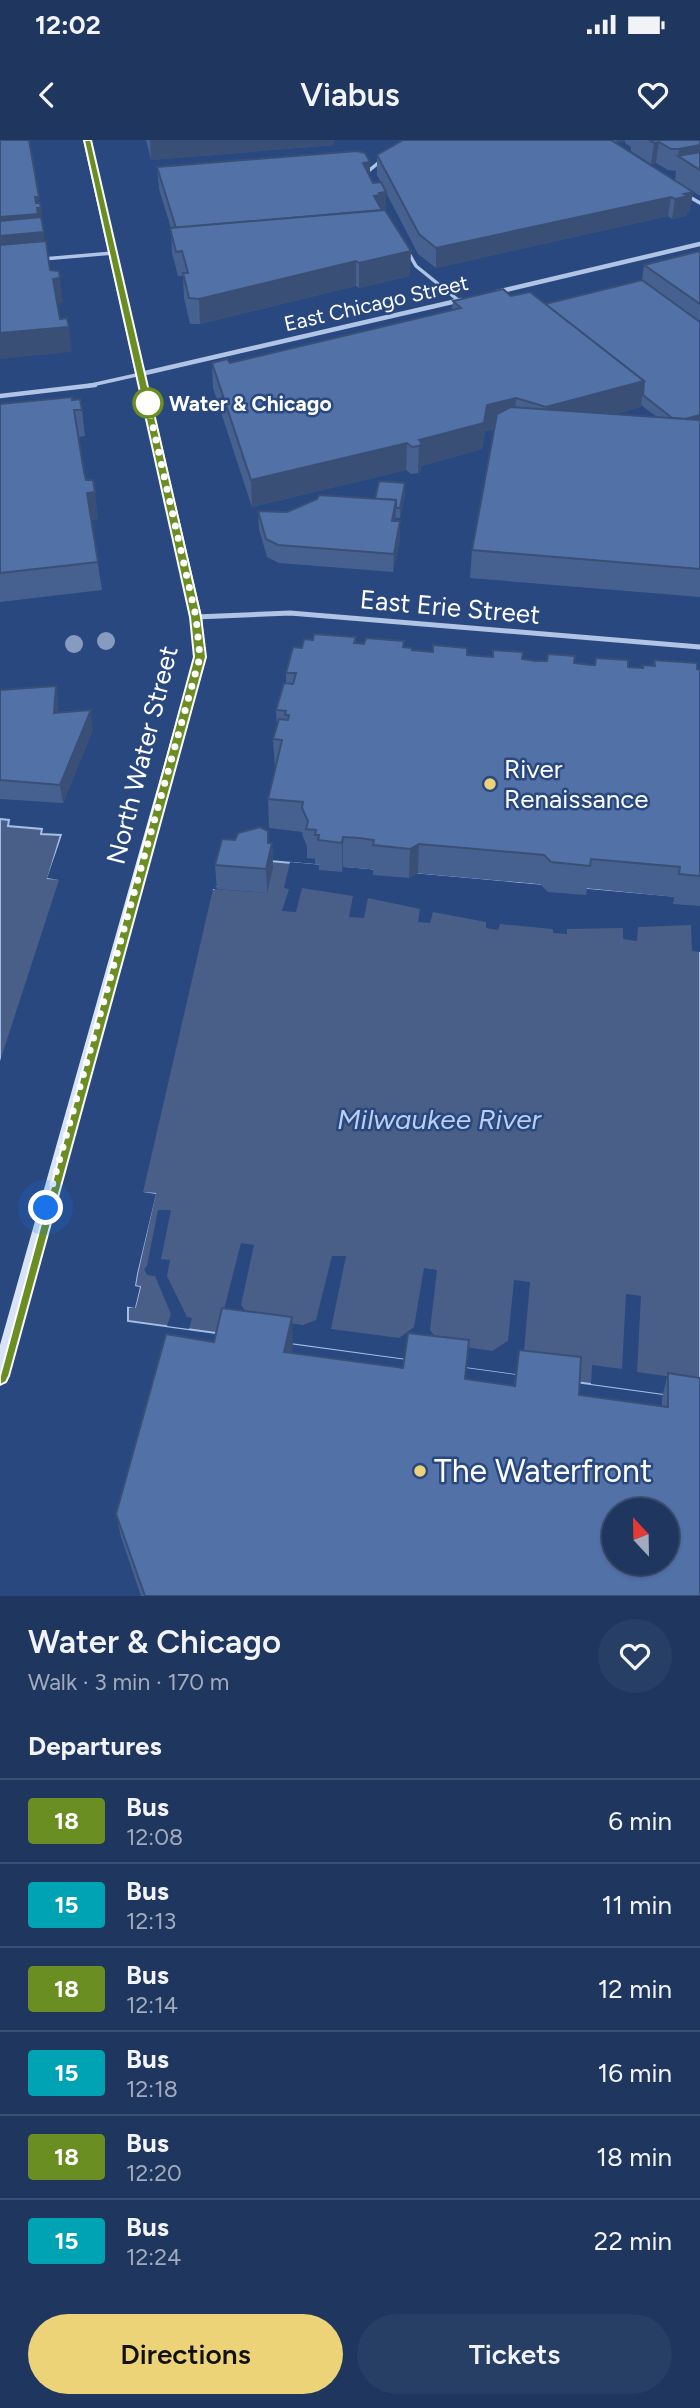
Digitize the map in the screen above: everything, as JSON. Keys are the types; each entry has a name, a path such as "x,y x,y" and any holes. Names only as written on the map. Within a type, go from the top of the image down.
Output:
{"main road":[{"name":"North Water Street","path":"0,1377 200,657 196,617 87,140"}],"street":[{"name":"East Chicago Street","path":"485,294 700,244"},
{"name":"East Chicago Street","path":"141,374 472,297"},
{"name":"East Erie Street","path":"196,617 290,613 700,647"}],"lane":[{"path":"366,173 386,156"},
{"path":"680,191 700,203"},
{"path":"405,246 416,266 458,300"},
{"path":"34,260 113,253"},
{"path":"0,396 80,388 141,374"}],"water":[{"name":"Milwaukee River","path":"0,819 9,820 8,826 42,829 41,834 61,835 48,878 213,889 270,861 700,899 700,1399 128,1321 128,1307 135,1307 140,1287 135,1286 155,1194 0,1181"}],"pier":[{"path":"63,832 65,836 52,875 265,890 273,867 267,893 213,889 143,1192 156,1194 137,1274 135,1286 140,1287 135,1308 124,1306 132,1304 136,1290 132,1287 134,1273 151,1197 0,1185 0,1061 59,880 47,878"},
{"path":"290,862 700,899 700,952 692,951 691,925 638,927 637,941 623,939 623,928 567,929 567,934 553,933 553,929 500,924 498,930 486,928 486,922 433,912 430,923 418,922 420,909 368,898 364,918 349,917 353,896 302,888 296,912 282,911 289,889 284,888"},
{"path":"158,1210 171,1210 161,1259 170,1260 167,1276 187,1317 192,1318 189,1329 167,1326 171,1314 155,1276 147,1275 144,1269 147,1266"},
{"path":"241,1243 254,1245 241,1305 251,1318 303,1325 316,1320 332,1256 346,1256 331,1329 399,1338 414,1327 424,1268 437,1270 430,1330 440,1343 492,1351 508,1341 514,1280 530,1282 522,1375 218,1333"},
{"path":"626,1294 641,1296 637,1372 700,1381 700,1399 591,1384 592,1365 622,1369"}],"building":[{"path":"0,140 29,140 39,197 35,197 36,203 40,203 41,208 37,208 38,214 0,217"},
{"path":"403,140 611,140 693,192 684,194 689,196 675,199 671,197 436,248 419,234 377,155"},
{"path":"649,140 700,140 700,145 671,149"},
{"path":"357,151 365,153 370,162 363,163 373,183 381,182 386,192 374,196 382,210 176,228 157,167"},
{"path":"700,152 700,170 678,156"},
{"path":"385,210 411,251 359,263 356,261 199,299 189,298 183,273 188,273 182,251 176,252 170,228"},
{"path":"41,217 44,232 0,236 0,221"},
{"path":"46,241 50,270 59,271 60,278 53,279 60,319 67,318 69,327 0,333 0,245"},
{"path":"700,251 700,304 644,265"},
{"path":"642,280 700,322 700,415 685,419 672,418 643,395 644,381 545,304"},
{"path":"503,289 511,296 530,292 644,381 546,407 516,398 487,405 484,423 419,440 422,443 419,446 412,447 407,443 251,480 212,363 227,359 230,363 461,308 453,301"},
{"path":"72,397 72,400 80,399 82,410 74,410 84,472 86,480 93,480 95,492 87,493 98,562 0,573 0,404"},
{"path":"511,407 700,420 700,569 472,550 497,414"},
{"path":"379,481 405,483 400,508 396,508 396,500 375,499"},
{"path":"319,495 396,500 392,521 400,521 394,554 278,545 266,539 258,511 287,512 317,499"},
{"name":"River Renaissance","path":"314,634 356,637 354,643 364,644 366,638 404,641 403,647 433,652 433,645 467,648 467,655 493,657 493,650 523,652 522,659 536,661 547,661 548,654 575,656 574,663 591,665 595,665 596,658 628,660 628,667 643,668 642,665 655,666 654,660 697,663 697,669 700,670 700,876 679,874 680,867 591,859 590,866 551,862 544,855 419,844 410,849 373,845 374,840 359,838 343,837 342,843 318,840 316,830 306,829 308,821 302,808 303,802 268,799 282,740 273,739 279,719 288,720 289,715 285,715 286,711 276,710 284,683 293,684 296,673 286,673 293,647 302,648 304,639 313,640"},
{"path":"56,686 54,713 91,710 60,785 0,780 0,690"},
{"path":"260,827 268,831 268,843 272,843 266,869 215,865 222,839 235,840 238,833"},
{"name":"The Waterfront","path":"222,1308 292,1317 284,1352 403,1368 408,1333 469,1340 465,1379 515,1386 519,1350 581,1357 579,1395 668,1407 668,1373 700,1378 700,1596 145,1596 116,1514 166,1334 214,1342"}],"bus line":[{"name":"18","path":"0,1376 200,657 196,617 87,140"}],"place":[{"name":"Water & Chicago","path":"148,403"},
{"name":"River Renaissance","path":"490,784"},
{"name":"The Waterfront","path":"420,1471"}],"route":[{"path":"46,1208 200,657 196,617 146,396 148,403"}]}
